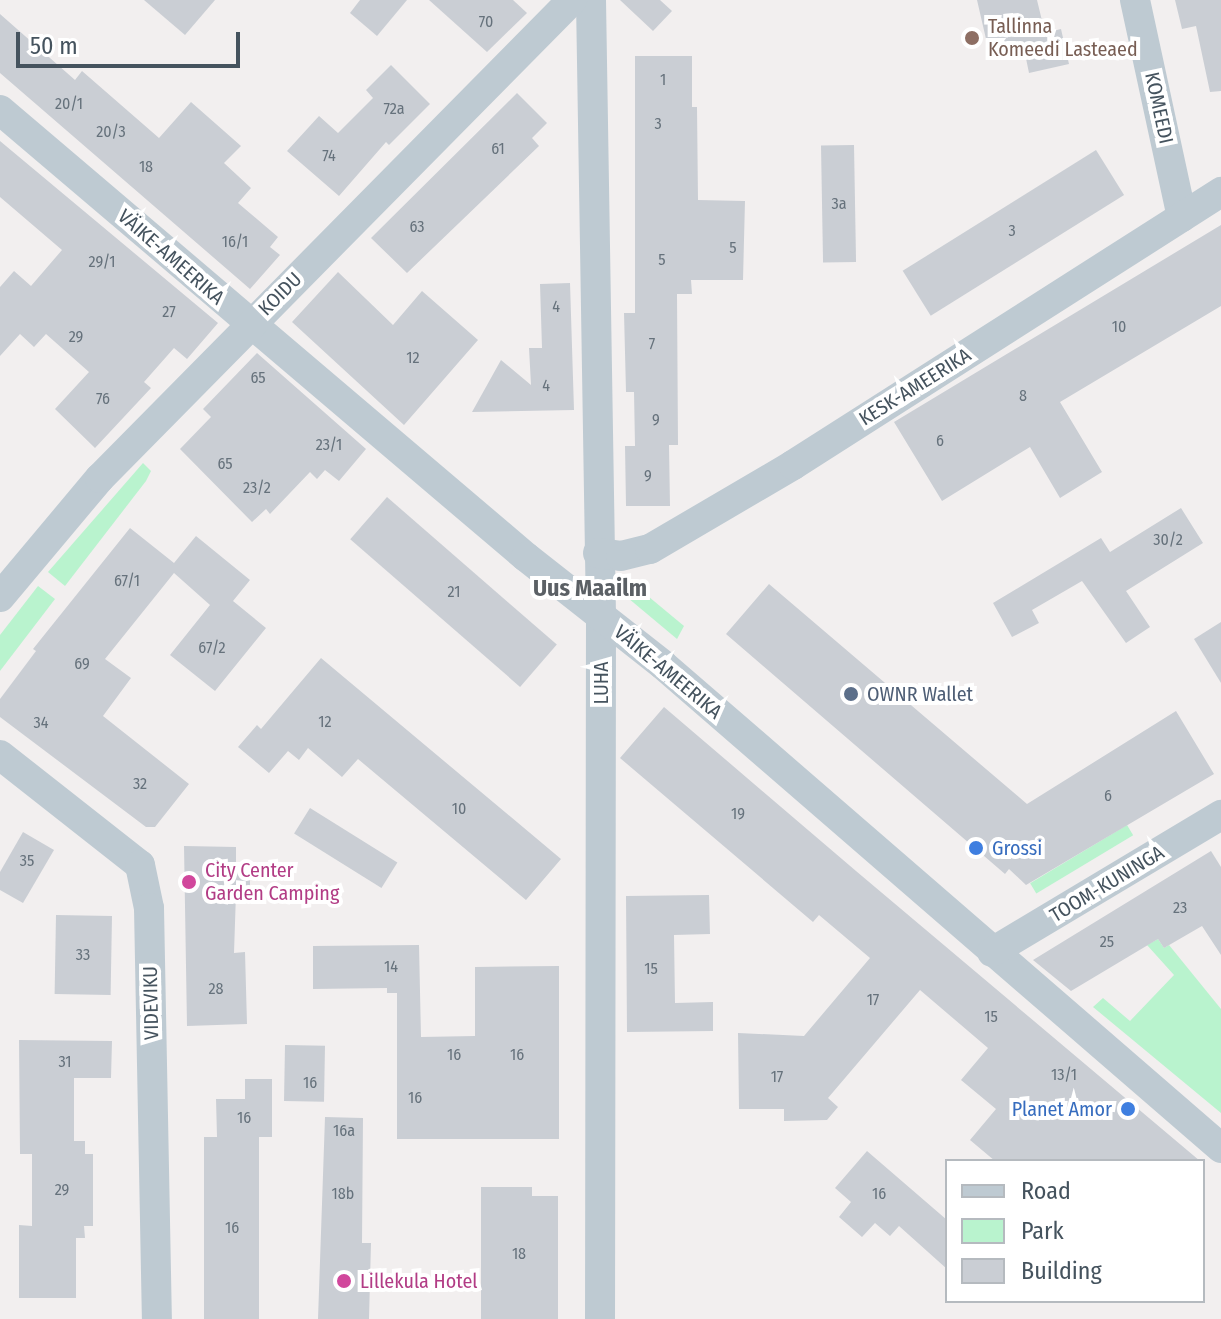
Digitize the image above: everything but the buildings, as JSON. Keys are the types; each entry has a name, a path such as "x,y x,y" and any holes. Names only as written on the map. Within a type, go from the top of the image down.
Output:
{"street":[{"name":"KOIDU","path":"0,597 100,478 572,0"},
{"name":"LUHA","path":"591,0 601,616 600,1319"},
{"name":"KOMEEDI","path":"1135,0 1182,217"},
{"name":"VÄIKE-AMEERIKA","path":"0,110 249,325 663,665 1221,1148"},
{"name":"KESK-AMEERIKA","path":"598,553 621,556 650,549 793,465 1221,192"},
{"name":"VIDEVIKU","path":"0,755 140,865 149,908 157,1319"},
{"name":"TOOM-KUNINGA","path":"992,952 1221,815"}],"green space":[{"path":"143,463 151,471 146,481 65,586 48,572"},
{"path":"625,577 684,626 677,639 628,598"},
{"path":"38,586 55,599 0,671 0,635"},
{"path":"1127,825 1133,835 1036,893 1030,883"},
{"path":"1158,939 1164,948 1169,945 1221,1009 1221,1113 1093,1007 1103,998 1130,1021 1174,975 1147,945"}],"place":[{"name":"Tallinna Komeedi Lasteaed","path":"972,38"},
{"name":"OWNR Wallet","path":"851,694"},
{"name":"Grossi","path":"976,848"},
{"name":"City Center Garden Camping","path":"189,882"},
{"name":"Planet Amor","path":"1128,1109"},
{"name":"Lillekula Hotel","path":"344,1281"}],"district":[{"name":"Uus Maailm","path":"590,589"}]}
